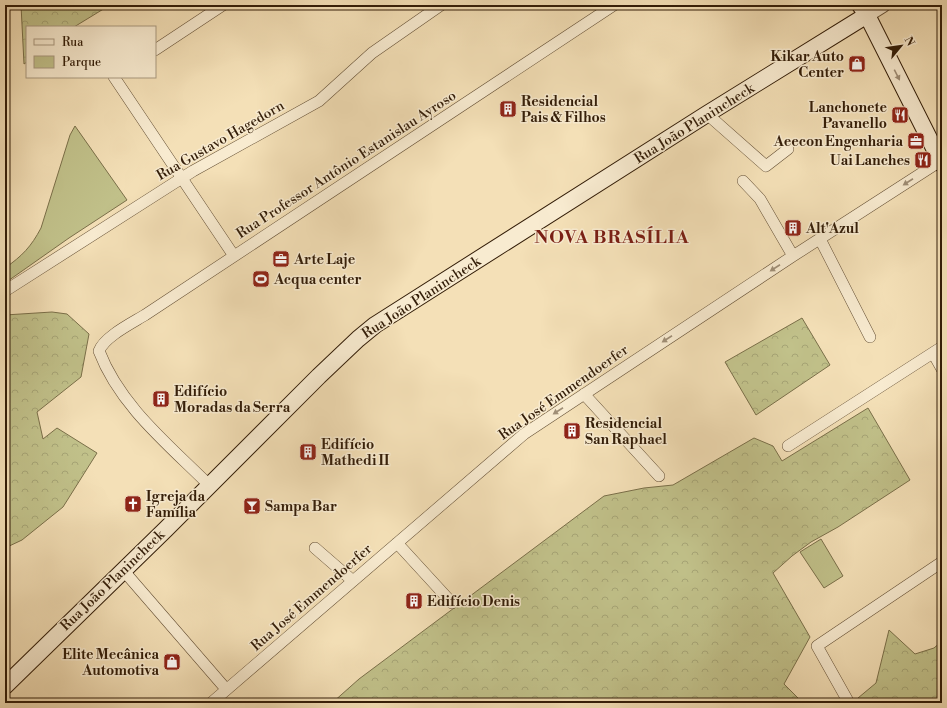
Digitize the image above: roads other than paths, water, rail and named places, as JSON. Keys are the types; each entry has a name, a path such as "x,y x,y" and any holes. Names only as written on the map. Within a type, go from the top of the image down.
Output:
{"main road":[{"name":"Rua João Planincheck","path":"5,686 358,338 375,325 708,114 864,10"},
{"path":"864,10 942,162"}],"street":[{"path":"156,49 223,5"},
{"name":"Rua Gustavo Hagedorn","path":"5,291 181,178 319,101 372,53 440,5"},
{"name":"Rua Professor Antônio Estanislau Ayroso","path":"209,485 139,415 114,382 99,352 100,347 109,339 614,5"},
{"name":"Rua João Planincheck","path":"864,10 883,5"},
{"path":"115,78 234,256"},
{"path":"708,114 766,166 788,150"},
{"name":"Rua José Emmendoerfer","path":"211,703 524,434 792,256 942,162"},
{"path":"743,181 760,198 792,256"},
{"path":"820,239 870,337"},
{"path":"788,446 937,350 942,369"},
{"path":"584,394 659,476"},
{"path":"398,542 452,603"},
{"path":"315,548 353,581"},
{"path":"849,703 817,646 942,562"},
{"path":"123,570 226,689"}],"place":[{"name":"Kikar Auto Center","path":"857,64"},
{"name":"Residencial Pais & Filhos","path":"508,109"},
{"name":"Lanchonete Pavanello","path":"900,115"},
{"name":"Aeecon Engenharia","path":"916,141"},
{"name":"Uai Lanches","path":"923,160"},
{"name":"Alt'Azul","path":"793,228"},
{"name":"Arte Laje","path":"281,259"},
{"name":"Acqua center","path":"261,279"},
{"name":"Edifício Moradas da Serra","path":"161,399"},
{"name":"Residencial San Raphael","path":"572,431"},
{"name":"Edifício Mathedi II","path":"308,452"},
{"name":"Igreja da Família","path":"133,504"},
{"name":"Sampa Bar","path":"252,506"},
{"name":"Edifício Denis","path":"414,601"},
{"name":"Elite Mecânica Automotiva","path":"172,662"}],"district":[{"name":"NOVA BRASÍLIA","path":"612,237"}]}
